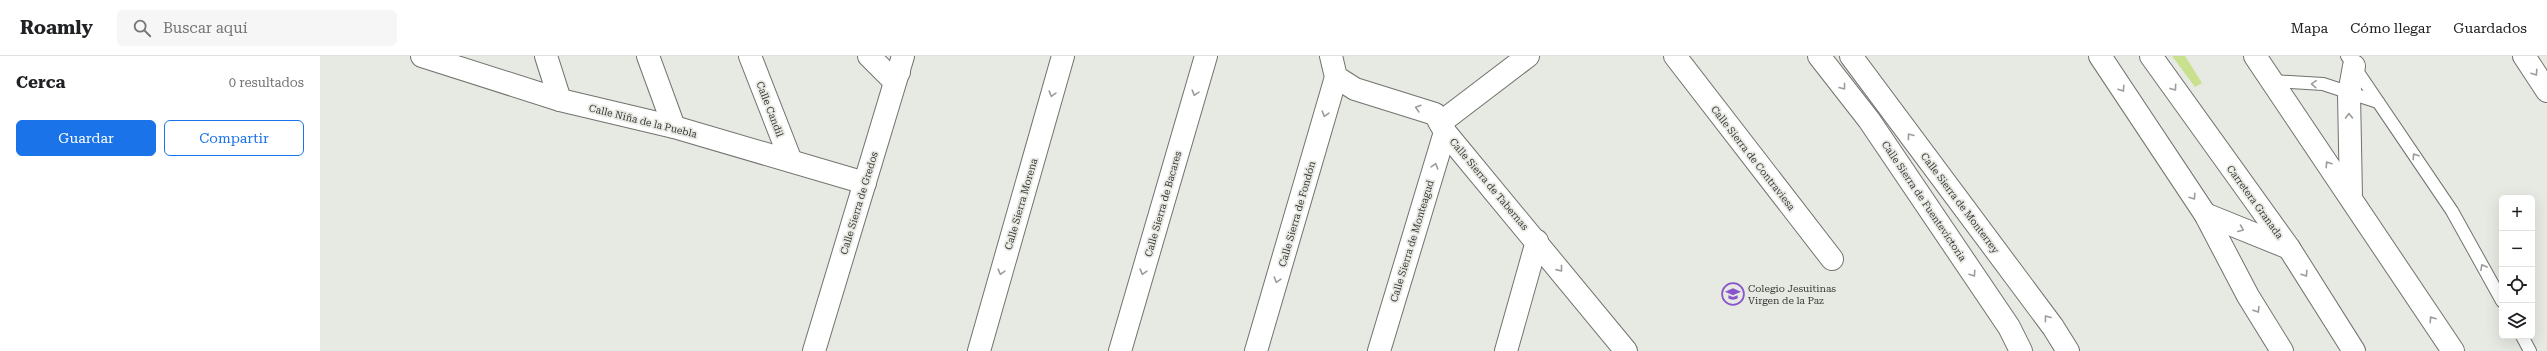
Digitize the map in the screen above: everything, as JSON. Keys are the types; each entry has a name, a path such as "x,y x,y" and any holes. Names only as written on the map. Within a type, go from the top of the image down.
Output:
{"street":[{"name":"Calle Niña de la Puebla","path":"422,56 456,62 560,100 674,128 865,182"},
{"path":"546,56 560,100"},
{"path":"648,56 674,128"},
{"name":"Calle Candil","path":"750,56 791,161"},
{"path":"869,56 890,78 901,64"},
{"name":"Calle Sierra Morena","path":"979,351 1063,56"},
{"name":"Calle Sierra de Bacares","path":"1120,351 1206,56"},
{"path":"1331,56 1336,77"},
{"path":"1443,127 1528,56"},
{"name":"Calle Sierra de Contraviesa","path":"1675,56 1832,259"},
{"name":"Calle Sierra de Fuentevictoria","path":"1820,56 1869,120 2009,327 2021,351"},
{"name":"Calle Sierra de Monterrey","path":"1851,56 2053,327 2068,351"},
{"path":"2100,56 2205,214 2248,296 2282,351"},
{"name":"Carretera Granada","path":"2151,56 2289,248 2354,351"},
{"path":"2255,56 2453,351"},
{"path":"2524,56 2547,91"},
{"path":"2350,61 2349,94 2351,197"},
{"name":"Calle Sierra de Gredos","path":"814,351 901,64"},
{"name":"Calle Sierra de Tabernas","path":"1336,77 1355,89 1435,114 1443,127 1626,351"},
{"name":"Calle Sierra de Fondón","path":"1256,351 1336,77"},
{"name":"Calle Sierra de Monteagud","path":"1380,351 1443,127"},
{"path":"2205,214 2289,248"},
{"path":"1506,351 1537,241"}],"lane":[{"path":"2350,61 2452,211 2499,296"},
{"path":"2272,81 2323,84 2349,94 2378,102"},
{"path":"2524,339 2530,351"}],"green space":[{"path":"2172,56 2185,56 2202,83 2195,87"}],"place":[{"name":"Colegio Jesuitinas Virgen de la Paz","path":"1733,294"}]}
